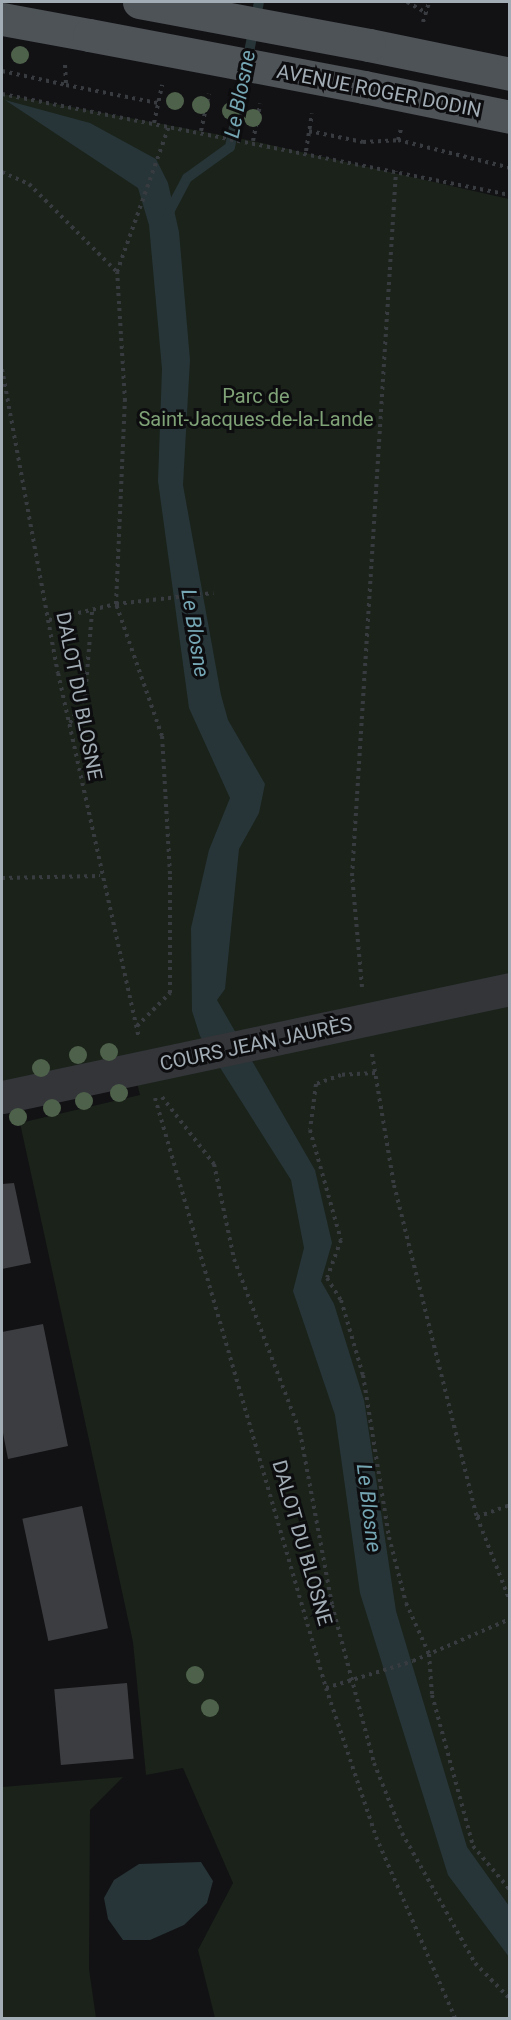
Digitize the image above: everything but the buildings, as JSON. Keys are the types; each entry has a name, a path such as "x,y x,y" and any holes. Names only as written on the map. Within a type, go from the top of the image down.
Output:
{"main road":[{"path":"139,2 369,45 510,75"},
{"name":"AVENUE ROGER DODIN","path":"2,19 82,48 364,87 510,117"}],"street":[{"name":"COURS JEAN JAURÈS","path":"2,1097 148,1075 510,989"}],"path":[{"path":"407,2 427,13 429,2"},
{"path":"66,84 64,59 82,48"},
{"path":"2,71 159,103"},
{"path":"154,123 162,85"},
{"path":"2,93 306,151 510,195"},
{"path":"201,131 209,94"},
{"path":"253,141 260,104"},
{"path":"306,151 312,113"},
{"path":"394,120 402,129 398,140"},
{"path":"116,604 125,401 117,272 169,126"},
{"path":"309,131 363,142 398,140 510,168"},
{"path":"363,987 352,876 396,171"},
{"path":"2,172 29,184 117,272"},
{"name":"DALOT DU BLOSNE","path":"2,369 100,876 136,1026 170,993 170,874 162,736 116,604"},
{"path":"49,620 116,604 171,600 213,593"},
{"path":"69,724 85,697 92,611"},
{"path":"2,878 100,876"},
{"path":"371,1048 394,1185 477,1516 510,1601"},
{"path":"375,1073 341,1075 316,1084 310,1131 341,1240 327,1278 341,1300 357,1351 389,1537 406,1603 429,1654 432,1695 473,1846 510,1890"},
{"path":"148,1075 214,1164 234,1259 300,1432 356,1710 402,1833 466,1938 475,1963 510,1999"},
{"name":"DALOT DU BLOSNE","path":"148,1075 326,1688 376,1837 455,2019"},
{"path":"477,1516 510,1505"},
{"path":"326,1688 413,1661 510,1619"}],"green space":[{"name":"Parc de Saint-Jacques-de-la-Lande","path":"2,94 253,141 509,199 509,2018 215,2018 198,1950 233,1883 183,1768 146,1775 133,1642 20,1123 140,1095 134,1070 2,1097"},
{"path":"123,1777 90,1810 89,1969 96,2018 2,2018 2,1787"}],"water":[{"path":"5,100 90,123 156,159 168,183 179,232 190,360 183,485 221,695 228,720 265,784 259,813 239,849 225,989 217,1000 315,1170 332,1243 321,1281 334,1304 364,1400 396,1611 467,1847 509,1906 509,1957 448,1875 360,1593 335,1415 293,1291 304,1248 291,1180 200,1036 192,1011 191,928 209,850 230,798 189,708 158,481 162,369 149,225 138,188"},
{"path":"201,1862 213,1881 207,1903 184,1925 150,1940 123,1940 108,1919 104,1898 114,1880 139,1864"}],"waterway":[{"name":"Le Blosne","path":"168,214 187,178 230,147 259,2"}]}
